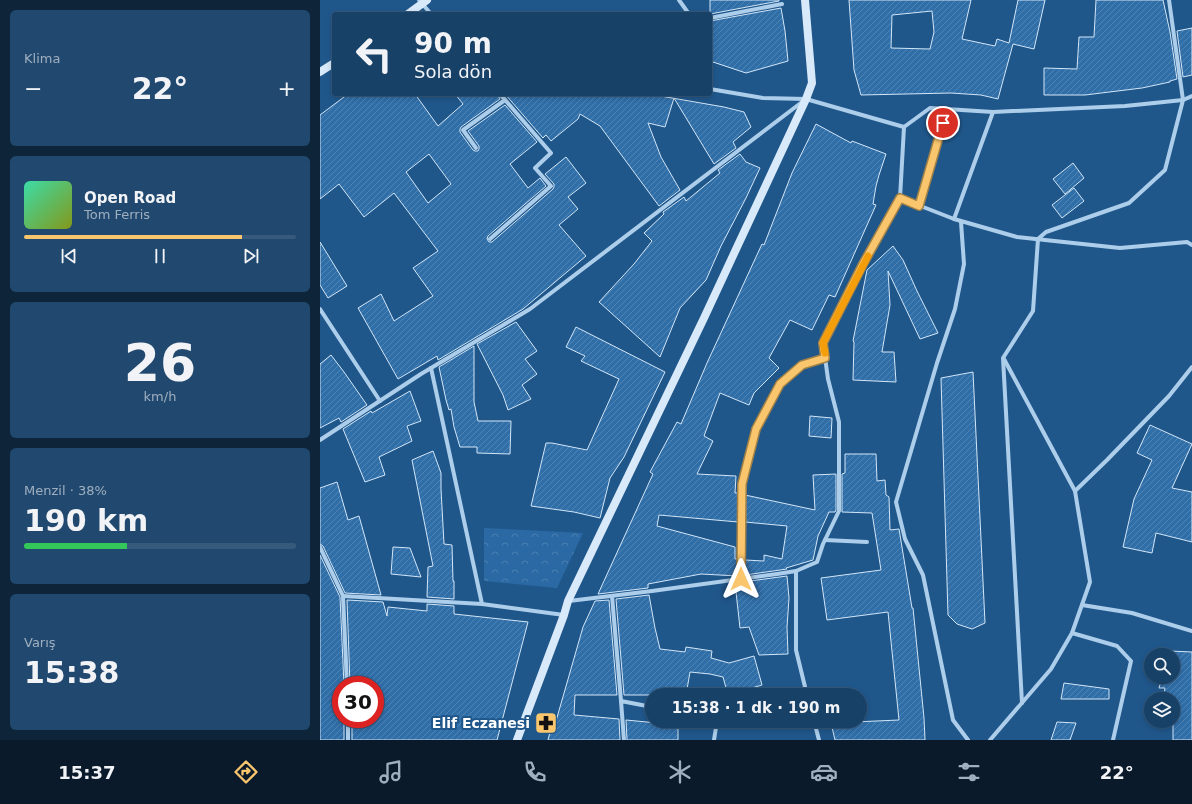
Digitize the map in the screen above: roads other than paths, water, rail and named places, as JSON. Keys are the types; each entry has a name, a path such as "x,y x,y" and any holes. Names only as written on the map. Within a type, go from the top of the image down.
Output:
{"main road":[{"path":"517,740 568,601 806,99 812,83 805,0"},
{"path":"410,12 423,1"},
{"path":"320,72 332,64"}],"street":[{"path":"679,0 688,12"},
{"path":"1022,703 1003,358 1033,311 1038,240 1046,232 1129,203 1165,170 1183,100 1169,0"},
{"path":"423,1 430,12"},
{"path":"712,18 782,4"},
{"path":"712,89 763,98 806,99 904,127"},
{"path":"490,239 551,186 535,168 551,153 502,96"},
{"path":"904,127 930,108 993,112 1125,106 1183,100 1192,96"},
{"path":"320,440 430,368 530,309 806,99"},
{"path":"476,148 463,130 505,100"},
{"path":"919,206 948,109"},
{"path":"954,220 993,112"},
{"path":"568,601 796,571 817,562 825,540 840,511 840,422 828,379 823,343 863,264 900,198 904,127"},
{"path":"900,198 954,220 1018,237 1120,248 1187,242 1192,245"},
{"path":"961,222 964,264 955,308 937,363 896,502 905,539 923,575 939,645 953,720 968,740"},
{"path":"320,309 380,401"},
{"path":"741,579 742,484 756,429 780,384 802,365 825,358"},
{"path":"990,740 1051,670 1072,633 1090,582 1075,491 1003,358"},
{"path":"1075,491 1108,460 1169,396 1192,367"},
{"path":"430,368 482,604"},
{"path":"825,540 867,542"},
{"path":"320,547 344,596 347,676"},
{"path":"796,571 796,650 805,688"},
{"path":"344,596 482,604 564,615"},
{"path":"612,596 624,740"},
{"path":"1082,605 1132,613 1192,631"},
{"path":"1072,633 1117,646 1131,661 1113,740"},
{"path":"621,701 645,706"},
{"path":"348,728 348,740"},
{"path":"714,740 716,728"},
{"path":"816,728 819,740"}],"place":[{"name":"Elif Eczanesi","path":"546,723"}]}
